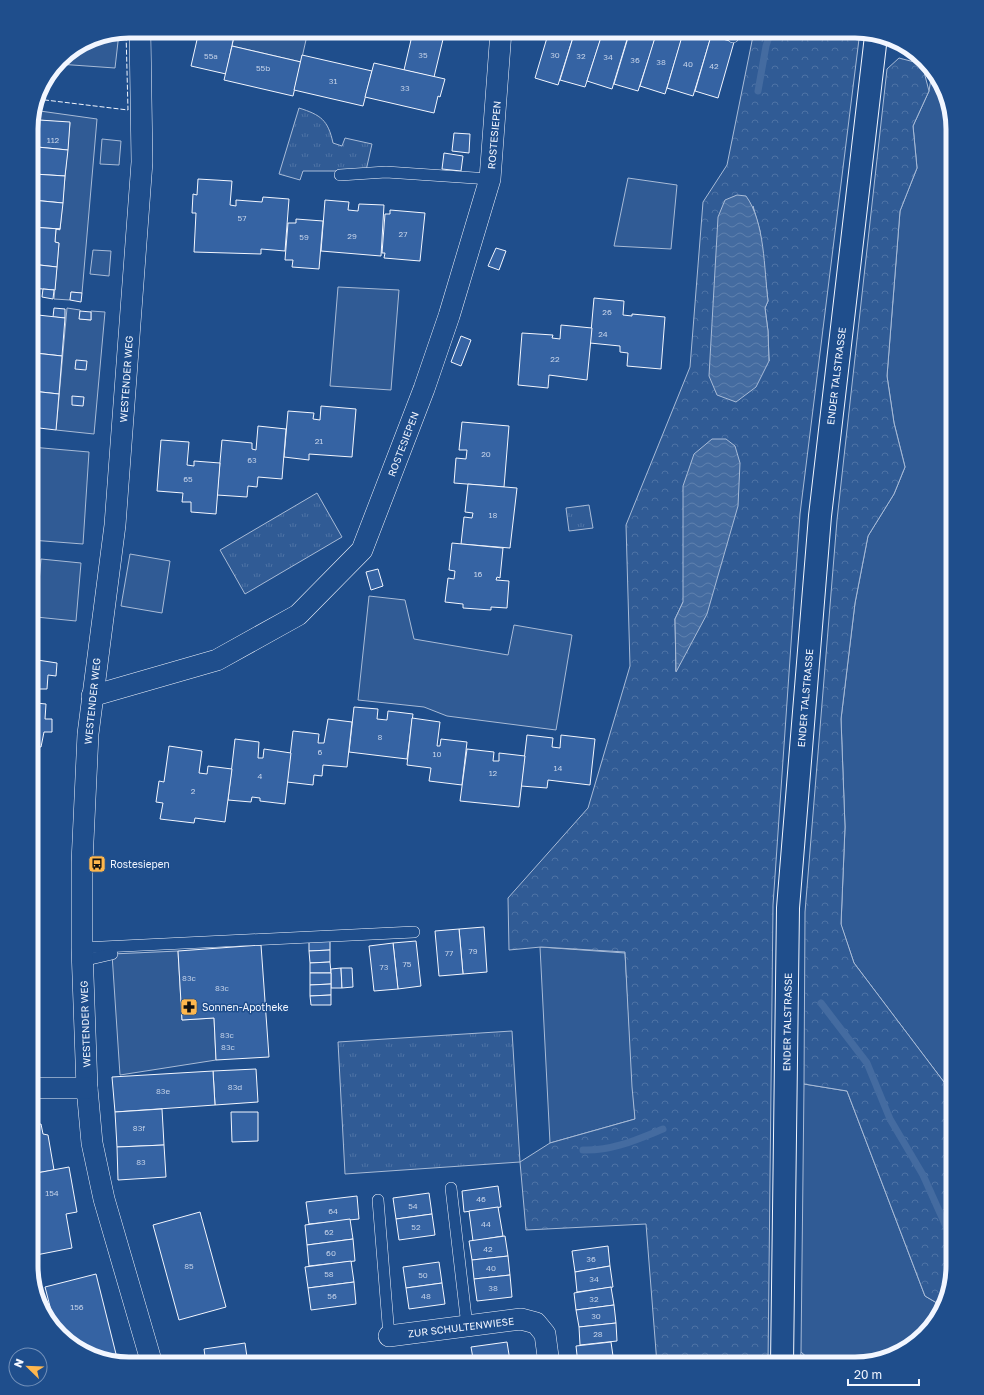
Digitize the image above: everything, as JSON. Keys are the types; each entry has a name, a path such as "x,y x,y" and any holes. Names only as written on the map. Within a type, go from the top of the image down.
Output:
{"main road":[{"name":"ENDER TALSTRASSE","path":"782,1357 788,908 820,516 875,41"}],"street":[{"name":"WESTENDER WEG","path":"140,38 142,162 115,525 88,734 82,856 82,954 87,1088 92,1143 104,1199 146,1336 150,1357"},
{"name":"ROSTESIEPEN","path":"92,696 217,660 298,615 362,550 422,395 450,316 490,179 500,38"},
{"path":"38,1088 87,1088"},
{"name":"ZUR SCHULTENWIESE","path":"389,1336 521,1319 536,1322 545,1334 548,1357"}],"lane":[{"path":"340,175 386,172 490,179"},
{"path":"82,954 414,932"},
{"path":"82,954 112,954"},
{"path":"451,1188 467,1326"},
{"path":"378,1200 389,1336"}],"shaded area":[{"path":"234,38 306,38 301,62 232,46"},
{"path":"118,39 115,68 65,65 83,50 100,43"},
{"path":"931,79 943,105 946,129 946,1085 854,963 841,925 845,827 841,719 855,603 868,536 894,494 905,467 894,423 887,376 900,211 917,168 913,126 929,91"},
{"path":"40,111 97,119 82,293 71,292 70,300 54,299 59,243 55,242 56,229 60,230 70,123 39,120"},
{"path":"102,139 121,141 119,165 100,164"},
{"path":"628,178 677,185 671,249 614,246"},
{"path":"93,250 111,251 109,276 90,274"},
{"path":"338,287 399,290 391,390 330,386"},
{"path":"67,308 80,310 80,319 91,320 91,311 105,312 94,434 56,430"},
{"path":"38,448 89,452 83,544 38,541"},
{"path":"130,554 170,561 162,613 121,606"},
{"path":"41,559 81,563 76,621 38,617 38,594"},
{"path":"369,596 405,600 414,639 508,655 514,625 572,635 556,730 447,716 424,707 358,700"},
{"path":"540,947 625,953 635,1119 550,1143"},
{"path":"178,951 182,1020 214,1018 216,1060 120,1075 112,954"},
{"path":"804,1084 847,1091 925,1296 938,1304 927,1321 910,1338 901,1345 879,1354 855,1357 806,1357 801,1352"}],"green space":[{"path":"753,38 859,38 800,514 773,905 768,1357 656,1357 646,1224 526,1230 520,1162 550,1143 635,1119 625,952 541,947 509,950 508,898 588,808 630,666 626,525 690,367 703,202 727,165","holes":["753,206 760,231 768,301 765,308 768,331 769,361","683,602 676,671 675,619"]},
{"path":"899,58 917,63 923,70 929,91 913,126 917,168 900,211 887,376 894,423 905,467 894,494 868,536 855,603 841,719 845,827 841,924 854,963 946,1085 946,1266 943,1290 938,1304 925,1296 847,1091 804,1084 805,912 837,520 887,69"},
{"path":"299,108 313,113 326,124 333,143 342,146 345,138 372,144 365,175 338,171 303,171 300,180 279,174"},
{"path":"317,493 342,537 245,594 220,550"},
{"path":"589,505 593,528 569,531 566,508"},
{"path":"512,1031 520,1162 345,1174 338,1042"},
{"path":"801,1352 806,1357 801,1357"}],"water":[{"path":"737,195 746,196 752,207 757,219 763,246 768,301 765,308 768,331 769,361 756,387 736,402 717,395 709,376 718,217 725,200"},
{"path":"712,439 726,439 735,446 740,463 738,506 707,614 676,672 675,619 683,602 683,486 694,454"}],"building":[{"path":"197,38 234,38 226,74 191,66"},
{"path":"443,38 434,77 404,70 411,40 407,39"},
{"path":"547,38 573,38 558,85 535,78"},
{"path":"573,38 601,38 585,87 560,80"},
{"path":"601,38 627,38 612,89 587,81"},
{"path":"628,38 655,38 638,91 614,84"},
{"path":"655,38 682,38 665,94 640,86"},
{"path":"682,38 702,38 710,40 693,96 667,88"},
{"path":"710,38 719,38 734,42 718,98 695,91"},
{"path":"232,46 301,62 293,96 224,80"},
{"path":"302,55 372,71 363,106 294,90"},
{"path":"374,63 445,79 440,97 438,96 434,113 365,97"},
{"path":"39,120 70,122 68,150 38,147"},
{"path":"454,133 470,134 469,153 452,151"},
{"path":"38,147 68,150 65,176 38,174"},
{"path":"444,153 463,156 461,171 442,169"},
{"path":"38,174 65,176 63,203 38,201"},
{"path":"198,179 232,181 230,205 236,206 236,200 262,202 263,197 289,199 285,251 261,249 261,254 194,252 196,213 192,213 193,194 197,195"},
{"path":"325,200 349,202 348,210 358,211 359,204 384,205 381,256 321,251"},
{"path":"38,201 63,203 60,229 38,227"},
{"path":"390,210 425,213 420,261 384,258 385,253 382,253 385,214 390,214"},
{"path":"296,219 323,221 319,269 292,267 293,260 285,260 288,223 296,223"},
{"path":"38,227 60,229 56,229 55,242 59,243 57,267 38,265"},
{"path":"496,248 506,251 499,270 488,266"},
{"path":"38,265 57,267 55,290 38,289"},
{"path":"43,289 54,290 53,299 42,297"},
{"path":"71,292 82,293 81,302 70,300"},
{"path":"594,298 624,301 623,315 632,316 632,314 665,317 661,369 627,366 628,353 620,352 620,346 590,343"},
{"path":"54,308 65,309 65,318 53,317"},
{"path":"80,311 91,312 91,320 79,319"},
{"path":"38,315 65,318 62,356 38,353"},
{"path":"561,325 592,328 587,380 549,375 548,388 518,385 522,333 553,335 552,338 560,339"},
{"path":"461,336 471,340 461,366 451,362"},
{"path":"38,353 62,356 59,394 38,392"},
{"path":"76,360 87,361 86,370 75,369"},
{"path":"38,392 59,394 56,430 38,428"},
{"path":"72,396 84,397 83,406 72,405"},
{"path":"321,406 356,409 352,457 309,454 309,460 284,457 288,411 314,413 313,419 320,420"},
{"path":"462,422 509,426 504,487 454,483 456,458 466,459 467,450 459,450"},
{"path":"258,426 286,429 282,479 258,477 257,487 248,486 247,497 217,495 222,440 252,443 252,449 256,450"},
{"path":"161,440 189,442 187,465 194,466 194,461 220,463 216,514 191,512 191,502 182,502 183,493 157,491"},
{"path":"468,484 517,488 510,548 461,544 464,517 472,518 473,513 465,512"},
{"path":"452,543 503,548 500,578 497,577 496,580 509,581 507,608 491,607 491,610 463,608 463,604 445,602 448,578 454,579 455,571 449,570"},
{"path":"378,569 383,586 371,590 366,572"},
{"path":"38,660 57,663 56,676 48,675 47,689 38,689"},
{"path":"38,703 46,704 45,719 52,719 52,732 44,732 41,747 38,747"},
{"path":"354,707 378,709 377,719 387,720 388,711 413,714 407,759 349,752"},
{"path":"412,718 440,722 437,746 440,746 441,739 467,742 462,785 429,781 431,768 407,765"},
{"path":"328,719 352,722 347,767 323,765 322,776 314,775 313,785 287,782 293,731 319,734 318,743 324,743"},
{"path":"527,735 553,738 552,747 560,748 561,735 595,739 590,785 548,780 547,788 521,786"},
{"path":"235,739 259,742 258,758 263,758 264,749 291,753 285,804 260,801 260,798 252,797 251,802 228,800"},
{"path":"169,746 202,751 199,773 207,774 208,766 232,769 225,822 195,818 194,823 160,819 163,803 156,802 159,781 164,782"},
{"path":"467,749 494,752 493,761 499,761 499,753 525,756 519,807 460,801"},
{"path":"484,927 487,972 463,974 459,929"},
{"path":"459,929 463,974 439,976 435,931"},
{"path":"330,940 330,950 309,951 309,941"},
{"path":"416,941 421,986 398,989 393,943"},
{"path":"393,943 398,989 374,991 369,946"},
{"path":"261,945 269,1057 216,1060 214,1018 182,1020 178,951"},
{"path":"330,950 330,962 310,963 309,951"},
{"path":"330,962 331,973 310,973 310,963"},
{"path":"341,968 342,988 331,988 331,969"},
{"path":"341,968 352,968 353,987 342,988"},
{"path":"310,973 331,973 331,984 310,985"},
{"path":"331,984 331,995 310,996 310,985"},
{"path":"331,995 331,1005 311,1005 310,996"},
{"path":"256,1069 258,1102 215,1105 213,1071"},
{"path":"213,1071 215,1105 115,1112 112,1077"},
{"path":"162,1109 164,1145 117,1147 115,1112"},
{"path":"231,1112 258,1112 258,1141 232,1142"},
{"path":"38,1124 41,1124 43,1134 48,1135 54,1170 38,1173"},
{"path":"164,1145 166,1177 118,1180 117,1147"},
{"path":"69,1167 77,1212 66,1214 72,1248 38,1255 38,1173"},
{"path":"498,1186 501,1207 464,1212 462,1191"},
{"path":"429,1193 432,1214 396,1219 393,1198"},
{"path":"357,1196 359,1219 309,1224 306,1202"},
{"path":"498,1207 503,1236 473,1241 469,1211"},
{"path":"200,1212 226,1307 179,1320 153,1225"},
{"path":"432,1214 435,1235 399,1240 396,1219"},
{"path":"350,1219 353,1239 307,1245 305,1225"},
{"path":"505,1236 508,1256 472,1260 469,1241"},
{"path":"353,1239 355,1261 309,1266 307,1245"},
{"path":"608,1246 610,1266 575,1272 572,1251"},
{"path":"508,1256 510,1275 474,1279 472,1260"},
{"path":"351,1261 354,1282 308,1288 305,1267"},
{"path":"439,1262 442,1283 406,1288 403,1267"},
{"path":"610,1266 613,1287 577,1292 575,1272"},
{"path":"96,1274 116,1356 100,1352 83,1345 65,1330 52,1315 45,1287"},
{"path":"510,1275 512,1297 477,1301 474,1279"},
{"path":"354,1282 356,1304 311,1310 308,1288"},
{"path":"442,1283 445,1304 409,1309 406,1288"},
{"path":"611,1287 614,1305 576,1310 574,1293"},
{"path":"614,1305 616,1323 579,1327 576,1310"},
{"path":"616,1323 617,1341 580,1345 579,1327"},
{"path":"507,1342 509,1357 473,1357 471,1347"},
{"path":"611,1342 613,1357 577,1357 576,1346"},
{"path":"245,1343 247,1357 205,1357 204,1349"}],"waterway":[{"path":"758,91 769,38"},
{"path":"821,1003 867,1063 890,1119 923,1175 946,1226"},
{"path":"583,1150 614,1147 663,1129"}],"fence":[{"path":"43,100 128,110 126,38"}],"place":[{"name":"Rostesiepen","path":"97,864"},
{"name":"Sonnen-Apotheke","path":"189,1007"}]}
